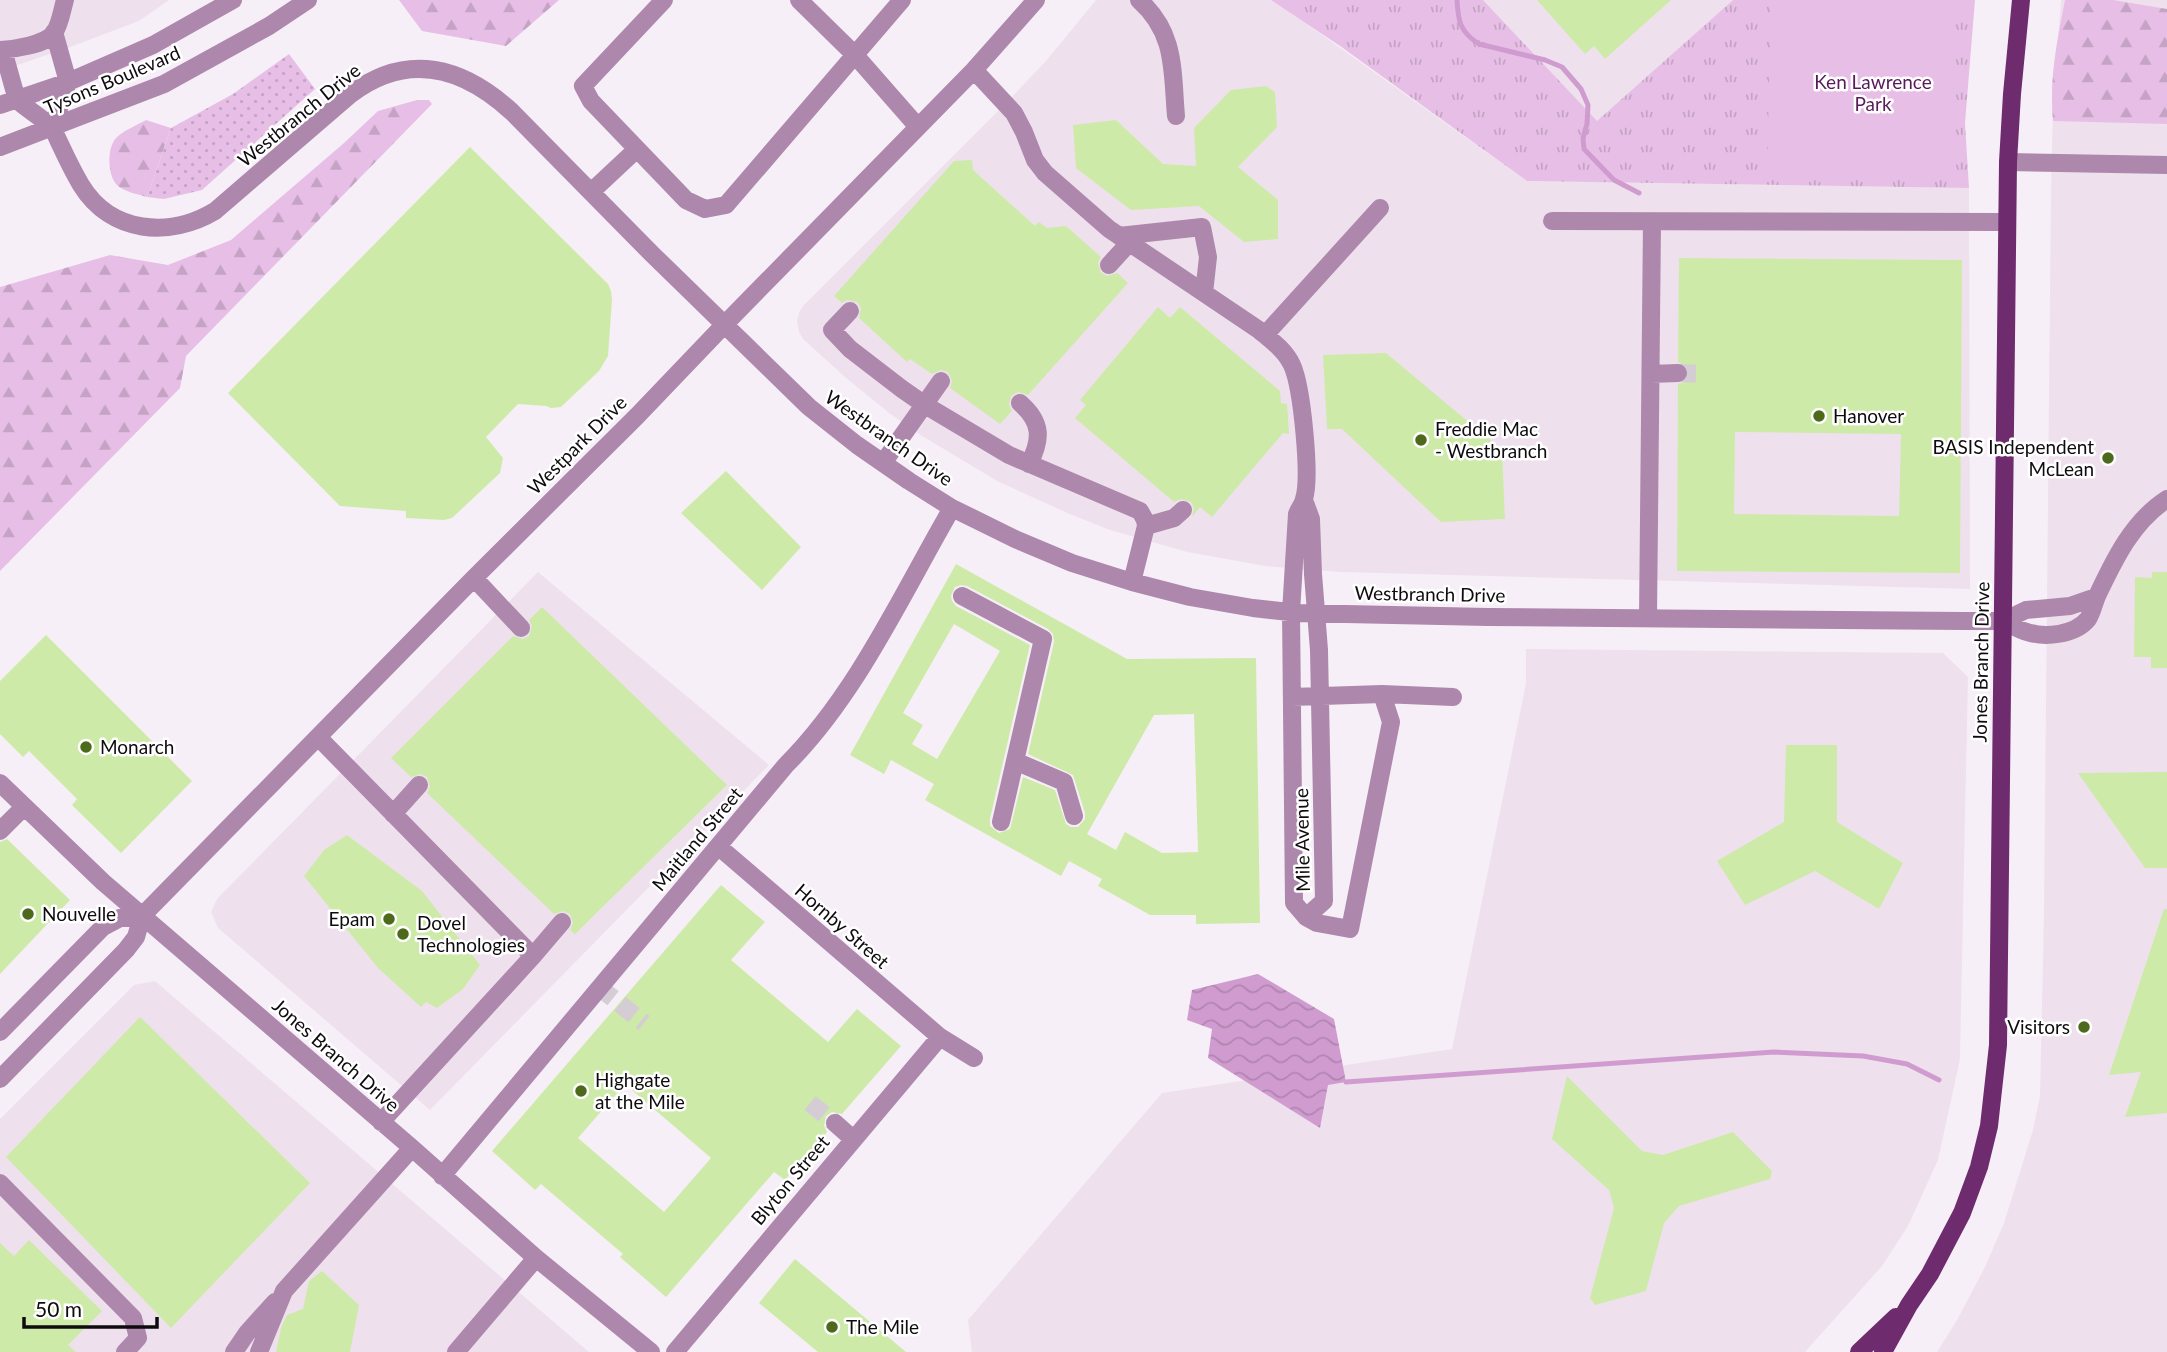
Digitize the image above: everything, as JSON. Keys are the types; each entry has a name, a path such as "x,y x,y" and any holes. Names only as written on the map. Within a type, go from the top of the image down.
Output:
{"main road":[{"name":"Jones Branch Drive","path":"1883,1352 1930,1274 1962,1213 1979,1167 1993,1100 1998,1045 2008,162 2021,0"},
{"name":"Jones Branch Drive","path":"1859,1352 1909,1306"}],"street":[{"path":"8,102 2,50 34,44 47,38 54,32 65,0"},
{"name":"Tysons Boulevard","path":"8,102 68,82 153,45 233,0"},
{"name":"Tysons Boulevard","path":"0,147 164,84 270,26 308,0"},
{"path":"664,0 583,86 591,101 686,200 705,209 726,205 902,0"},
{"path":"799,0 854,54 918,127"},
{"name":"Westpark Drive","path":"0,1079 126,950 136,937 142,916 474,578 638,416 974,70 1036,0"},
{"path":"1139,0 1149,8 1163,28 1168,41 1176,116"},
{"path":"52,129 68,82 54,32"},
{"name":"Westbranch Drive","path":"8,102 52,129 82,185 101,207 137,226 158,229 198,221 215,211 351,94 383,74 425,68 466,79 500,101 809,407 883,463 952,508 1015,539 1072,563 1132,582 1190,597 1291,612 1488,617 2003,621"},
{"path":"974,70 1014,113 1035,160 1045,173 1094,218 1265,335 1281,350 1291,363 1297,380 1302,411 1306,475 1304,499"},
{"path":"591,192 637,149"},
{"path":"2008,162 2167,165"},
{"path":"1265,335 1380,208"},
{"path":"1552,221 2007,222"},
{"path":"1648,618 1652,222"},
{"path":"1124,239 1202,228 1208,257 1204,293"},
{"path":"1109,265 1124,239"},
{"path":"850,311 832,330 870,365 925,405 1009,455 1140,511 1146,526 1132,582"},
{"path":"1651,374 1678,373"},
{"path":"883,463 941,381"},
{"path":"1020,403 1031,412 1038,432 1036,450 1029,464"},
{"name":"Mile Avenue","path":"1304,499 1311,519 1315,612 1320,650 1324,901 1306,917 1294,903 1291,612 1297,513 1304,499"},
{"path":"2003,621 2032,634 2041,635 2067,632 2086,621 2096,597 2135,528 2167,499"},
{"name":"Maitland Street","path":"442,1176 841,699 952,508"},
{"path":"1146,526 1174,517 1183,510"},
{"path":"474,578 521,628"},
{"path":"962,596 1043,639 1001,822"},
{"path":"2003,621 2026,610 2070,607 2096,597"},
{"path":"1306,917 1317,923 1350,929 1391,722 1382,694"},
{"path":"1292,697 1382,694 1452,697"},
{"path":"318,737 533,956"},
{"path":"1015,761 1064,782 1074,816"},
{"name":"Jones Branch Drive","path":"0,783 103,882 536,1258 651,1352"},
{"path":"393,814 419,785"},
{"path":"0,831 24,807"},
{"name":"Hornby Street","path":"719,847 940,1037 974,1058"},
{"path":"0,1032 103,927 120,918 142,916"},
{"path":"381,1122 562,922"},
{"name":"Blyton Street","path":"674,1352 940,1037"},
{"path":"835,1123 853,1139"},
{"path":"234,1352 284,1291 412,1148"},
{"path":"2,1190 133,1318 138,1338 125,1352"},
{"path":"456,1352 536,1258"},
{"path":"259,1352 284,1291"}],"shaded area":[{"path":"0,0 169,0 139,21 0,71"},
{"path":"1096,0 1273,0 1527,181 1969,188 1970,589 1341,572 1265,566 1187,552 1110,530 999,482 922,436 889,413 803,339 797,321 799,313 1046,61"},
{"path":"1483,0 1733,0 1597,122"},
{"path":"2061,0 2167,0 2167,1352 1937,1352 1985,1267 2004,1223 2033,1130 2040,1096 2051,187 2053,110"},
{"path":"538,572 769,765 430,1110 218,928 211,912 217,899"},
{"path":"1526,649 1943,653 1968,677 1960,1059 1938,1160 1908,1226 1882,1266 1805,1352 972,1352 968,1320 1162,1093 1452,1049 1526,683"},
{"path":"155,981 589,1352 0,1352 0,1119 134,985"}],"green space":[{"path":"399,0 559,0 506,46 422,31"},
{"name":"Ken Lawrence Park","path":"1271,0 1483,0 1597,121 1733,0 1975,0 1965,123 1969,188 1527,181 1340,46"},
{"path":"1771,0 1950,0 1948,180 1767,177"},
{"path":"2065,0 2113,0 2167,9 2167,124 2053,121 2053,75"},
{"path":"289,54 315,89 202,190 164,199 147,197 171,128 233,94"},
{"path":"417,100 429,100 432,104 186,356 180,388 0,571 0,287 110,255 168,265 231,240 378,111"},
{"path":"146,120 171,128 147,197 119,187 113,179 109,160 111,147 117,137"}],"water":[{"path":"1258,974 1334,1019 1346,1082 1328,1085 1320,1128 1208,1058 1212,1029 1187,1020 1192,990"}],"building":[{"path":"1537,0 1671,0 1605,59 1594,46 1585,54"},
{"path":"1266,86 1275,92 1277,127 1238,167 1278,200 1278,239 1244,242 1199,206 1131,210 1076,168 1073,125 1116,120 1163,164 1196,166 1194,128 1231,90"},
{"path":"470,147 608,284 612,300 608,356 599,371 561,407 518,404 486,437 503,458 500,473 452,518 406,518 406,511 340,506 228,393"},
{"path":"972,160 973,170 1035,226 1039,222 1047,228 1066,226 1101,257 1098,263 1101,273 1107,276 1117,273 1128,283 1028,395 1018,392 1011,396 1009,405 1012,411 1000,424 950,388 952,381 948,372 941,370 932,374 910,359 907,362 859,318 861,308 857,302 847,300 842,303 834,296 954,161"},
{"name":"Hanover","path":"1679,258 1962,260 1960,573 1677,571 1678,384 1685,382 1689,373 1687,366 1678,362","holes":["1735,432 1901,434 1899,516 1734,514"]},
{"path":"1158,307 1170,318 1180,307 1280,391 1281,403 1287,404 1289,434 1283,433 1212,517 1200,507 1192,517 1194,508 1191,502 1181,499 1174,502 1075,418 1086,405 1080,400"},
{"name":"Freddie Mac - Westbranch","path":"1386,353 1502,450 1505,519 1441,522 1342,429 1327,429 1323,355"},
{"path":"726,471 801,547 762,590 681,513"},
{"path":"956,564 1127,659 1256,658 1260,923 1196,924 1196,915 1150,915 1098,886 1102,879 1069,861 1061,876 925,800 934,784 891,760 884,774 850,755","holes":["967,586 1053,634 1054,642 1028,754 1073,775 1085,813 1085,819 1078,827 1066,824 1055,790 1023,777 1010,829 999,833 990,826 1030,645 956,606 951,596 955,587","954,624 1000,651 937,759 912,744 923,725 903,713","1194,714 1198,852 1162,853 1125,832 1116,850 1087,834 1154,715"]},
{"path":"2152,572 2167,572 2167,668 2151,668 2151,657 2134,657 2135,577 2152,578"},
{"path":"542,607 727,785 575,934 570,930 573,923 570,914 563,911 554,914 427,793 430,787 427,777 421,774 411,777 391,758 513,636 523,639 529,636 532,626 529,620"},
{"name":"Monarch","path":"46,635 192,781 121,853 72,805 77,799 29,751 23,757 0,734 0,681"},
{"path":"1786,745 1837,745 1837,822 1903,863 1879,909 1815,871 1745,905 1717,861 1784,822"},
{"path":"2167,772 2167,868 2145,868 2078,773"},
{"name":"Dovel Technologies","path":"347,835 422,891 480,965 463,989 437,1008 426,1002 421,1007 378,968 304,876 324,850"},
{"name":"Nouvelle","path":"7,839 70,900 0,974 0,842"},
{"name":"Highgate at the Mile","path":"721,885 765,922 731,960 828,1042 857,1009 901,1046 842,1114 832,1112 826,1116 824,1126 827,1132 785,1180 774,1172 666,1297 620,1257 623,1254 541,1184 535,1190 492,1151","holes":["625,1084 711,1158 664,1212 578,1138"]},
{"path":"2164,909 2167,909 2167,1113 2125,1117 2141,1072 2109,1075"},
{"path":"140,1017 310,1183 171,1328 6,1157"},
{"path":"1567,1076 1642,1151 1663,1155 1733,1132 1772,1171 1770,1179 1679,1206 1664,1223 1646,1291 1595,1305 1590,1298 1614,1208 1609,1190 1552,1139"},
{"path":"29,1240 102,1311 68,1345 76,1352 0,1352 0,1243 14,1256"},
{"name":"The Mile","path":"795,1259 906,1352 818,1352 759,1303"},
{"path":"322,1271 359,1305 350,1352 276,1352 287,1315 303,1309 309,1281"}],"waterway":[{"path":"1457,0 1461,25 1479,44 1545,60 1562,67 1581,89 1588,105 1584,149 1614,180 1639,193"},
{"path":"1346,1082 1774,1052 1863,1056 1907,1064 1939,1080"}],"tunnel":[{"path":"1678,373 1705,374"},
{"path":"599,987 644,1023"},
{"path":"810,1103 835,1123"}],"place":[{"name":"Hanover","path":"1819,416"},
{"name":"Freddie Mac - Westbranch","path":"1421,440"},
{"name":"BASIS Independent McLean","path":"2108,458"},
{"name":"Monarch","path":"86,747"},
{"name":"Nouvelle","path":"28,914"},
{"name":"Epam","path":"389,919"},
{"name":"Dovel Technologies","path":"403,934"},
{"name":"Visitors","path":"2084,1027"},
{"name":"Highgate at the Mile","path":"581,1091"},
{"name":"The Mile","path":"832,1327"}]}
